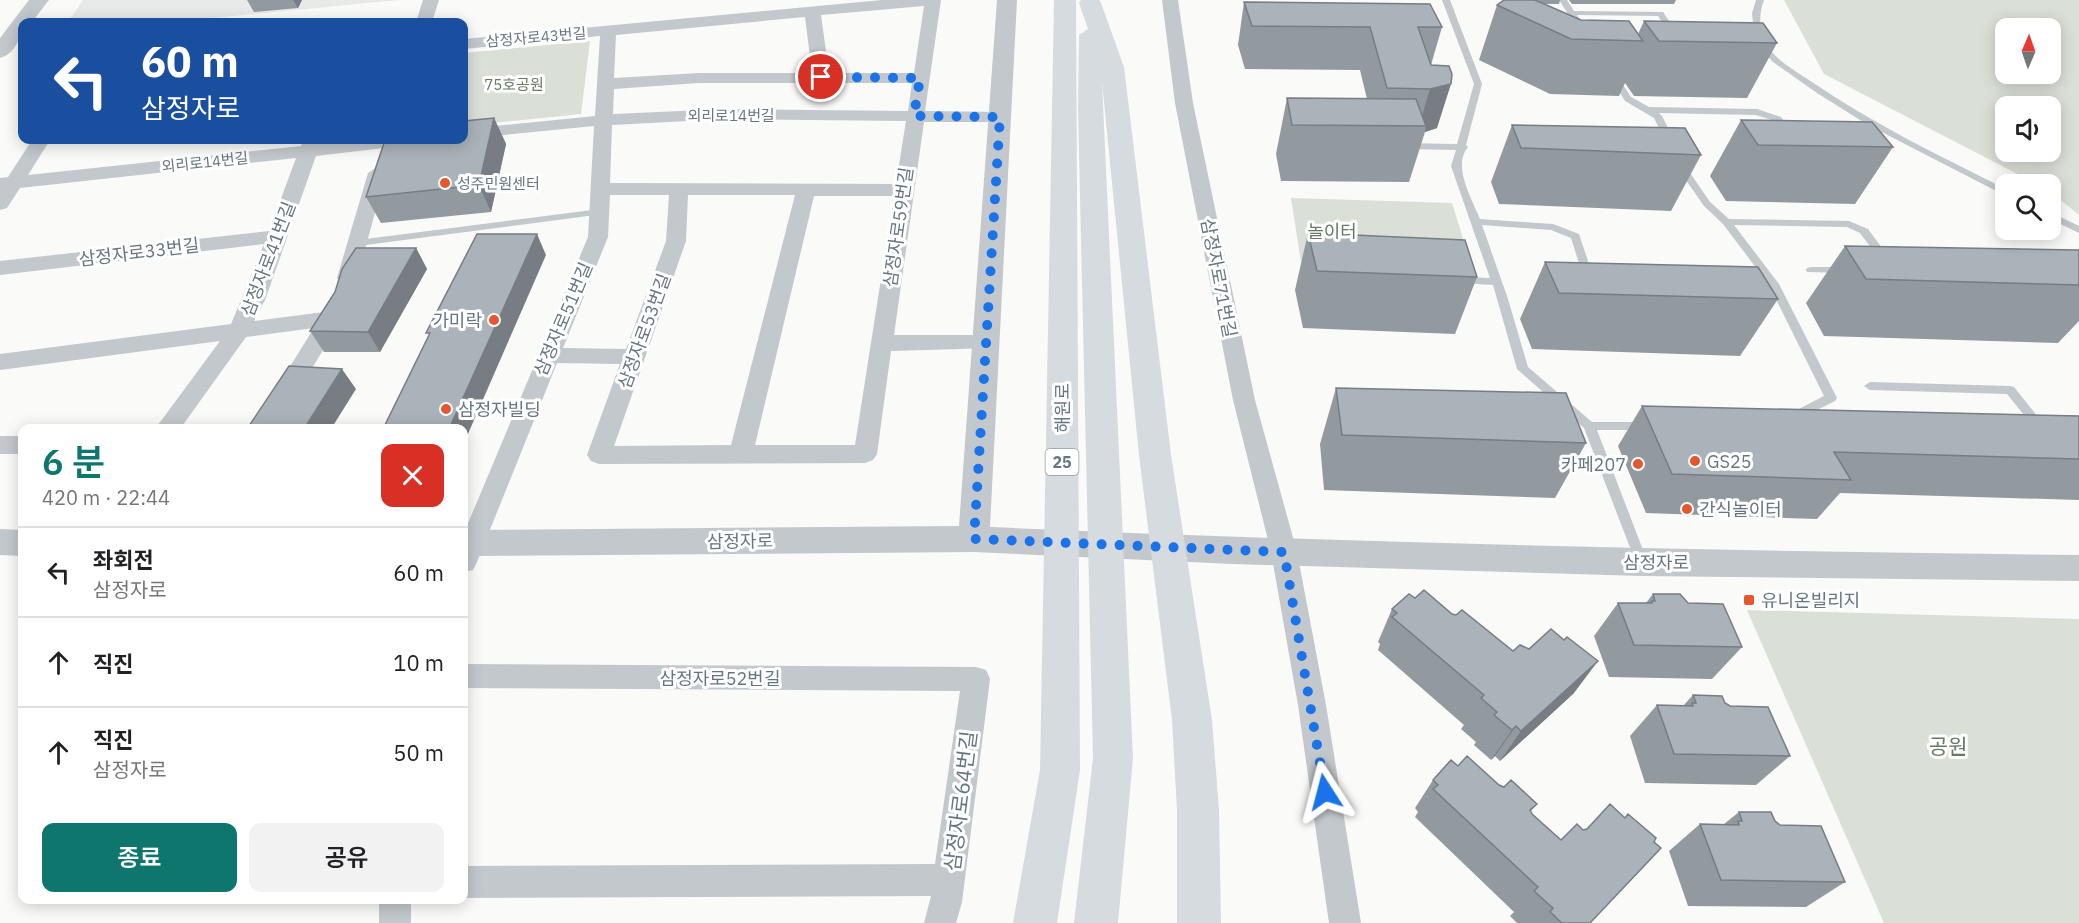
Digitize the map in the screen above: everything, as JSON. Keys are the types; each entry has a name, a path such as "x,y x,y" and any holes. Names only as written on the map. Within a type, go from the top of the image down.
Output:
{"highway":[{"name":"해원로","path":"1035,923 1060,770 1082,1"},
{"name":"해원로","path":"1082,1 1090,109 1113,758 1096,923"},
{"path":"1082,1 1112,67 1155,455 1192,720 1198,810 1199,923"}],"street":[{"path":"26,18 39,0"},
{"path":"425,18 431,0"},
{"path":"608,30 933,0"},
{"name":"삼정자로59번길","path":"865,454 933,0"},
{"path":"974,539 1007,0"},
{"name":"삼정자로71번길","path":"1170,0 1184,102 1244,400 1284,552 1311,705 1345,923"},
{"path":"812,11 821,77"},
{"path":"0,52 18,28"},
{"name":"삼정자로43번길","path":"468,44 608,30"},
{"name":"삼정자로51번길","path":"468,544 598,237 608,30"},
{"path":"606,84 699,78 920,78"},
{"name":"외리로14번길","path":"468,134 604,120 726,114 1000,117"},
{"path":"0,204 6,183 38,144"},
{"name":"외리로14번길","path":"6,183 329,144"},
{"path":"265,424 330,320 358,243 386,144"},
{"name":"삼정자로41번길","path":"171,424 239,331 254,300 310,145"},
{"path":"601,189 903,190"},
{"name":"삼정자로53번길","path":"679,190 676,241 599,455 865,454"},
{"path":"741,455 806,190"},
{"name":"삼정자로33번길","path":"0,268 277,236"},
{"path":"0,362 330,320"},
{"path":"881,343 986,344"},
{"path":"548,355 634,357"},
{"path":"0,445 18,445"},
{"name":"삼정자로","path":"468,549 974,539 1233,551 1642,563 2079,568"},
{"path":"0,542 18,543"},
{"name":"삼정자로52번길","path":"468,676 976,679"},
{"name":"삼정자로64번길","path":"940,923 949,880 976,679"},
{"path":"468,882 949,880"},
{"path":"395,904 395,923"}],"lane":[{"path":"1446,0 1446,13 1478,84 1463,147 1456,166 1497,282 1523,369 1552,400 1589,426 1642,563"},
{"path":"1563,0 1591,43"},
{"path":"1760,0 1755,10 1757,34 1768,54 1823,94 1924,152 1995,188"},
{"path":"1572,13 1660,14 1678,40"},
{"path":"1604,63 1628,99 1658,116 1678,162 1707,204 1726,222 1774,284 1831,398 1816,410 1782,422"},
{"path":"1647,110 1757,112 1778,119 1796,144"},
{"path":"1392,145 1463,147"},
{"path":"358,243 600,212"},
{"path":"2061,221 2079,230"},
{"path":"1476,222 1553,227 1575,236 1589,280 1597,287"},
{"path":"1726,222 1848,224 1864,231 1894,270"},
{"path":"1811,270 1858,270"},
{"path":"1449,280 1497,282"},
{"path":"1771,302 1782,302"},
{"path":"1870,386 2010,390 2044,433"},
{"path":"1589,426 1658,426"}],"shaded area":[{"path":"83,0 400,0 212,18 71,18"}],"green space":[{"path":"1784,0 2079,0 2079,215 2061,200 2061,174 2018,174 1824,74"},
{"name":"75호공원","path":"590,41 581,114 468,126 468,53"},
{"name":"놀이터","path":"1291,198 1452,203 1472,267 1301,262"},
{"name":"공원","path":"1747,610 2079,619 2079,923 1884,923"}],"building":[{"path":"1504,0 1535,0 1581,20 1629,21 1643,41 1571,39 1497,5"},
{"path":"1244,2 1430,4 1442,27 1418,27 1431,65 1449,66 1452,74 1451,84 1430,89 1387,88 1370,27 1252,26"},
{"path":"1644,21 1763,23 1777,43 1659,41"},
{"path":"1287,98 1416,99 1426,126 1292,125"},
{"path":"494,118 479,185 366,197 384,144 468,144 468,121"},
{"path":"1741,120 1872,122 1893,147 1758,145"},
{"path":"1512,125 1685,128 1701,155 1521,148"},
{"path":"1308,233 1465,240 1477,277 1317,271"},
{"path":"477,234 537,234 451,424 385,424 430,333 426,333"},
{"path":"1845,246 2079,250 2079,285 1866,279"},
{"path":"356,248 416,248 368,332 310,331 335,292 342,269"},
{"path":"1545,262 1758,267 1778,299 1559,293"},
{"path":"289,366 342,369 307,424 250,424"},
{"path":"1336,388 1566,393 1586,443 1342,435"},
{"path":"1642,406 2079,416 2079,459 1834,452 1851,480 1672,474"},
{"path":"1424,590 1452,614 1456,615 1462,610 1513,651 1520,645 1529,649 1551,629 1564,640 1567,637 1598,661 1521,731 1516,726 1512,730 1494,715 1497,712 1481,698 1484,695 1392,617 1397,613 1392,609 1409,594 1415,598"},
{"path":"1653,594 1680,594 1688,603 1723,604 1742,647 1634,645 1618,603 1652,603 1655,601"},
{"path":"1693,695 1722,696 1725,703 1730,706 1768,707 1790,756 1674,754 1657,705 1693,706 1692,703 1696,703"},
{"path":"1467,756 1499,785 1504,787 1511,780 1537,804 1530,810 1532,814 1561,840 1577,824 1583,830 1587,829 1610,804 1625,818 1628,814 1656,838 1654,842 1661,848 1590,923 1562,923 1550,912 1553,908 1534,891 1538,887 1433,789 1438,785 1433,780 1451,760 1458,766"},
{"path":"1739,812 1771,812 1775,821 1780,825 1821,826 1845,882 1721,880 1700,824 1739,825 1738,821 1742,821"}],"place":[{"name":"성주민원센터","path":"445,183"},
{"name":"가미락","path":"494,320"},
{"name":"삼정자빌딩","path":"446,409"},
{"name":"GS25","path":"1695,461"},
{"name":"카페207","path":"1638,464"},
{"name":"간식놀이터","path":"1687,509"},
{"name":"유니온빌리지","path":"1749,600"}],"route":[{"path":"821,77 920,78 914,116 1000,117 974,539 1284,552 1325,792"}]}
